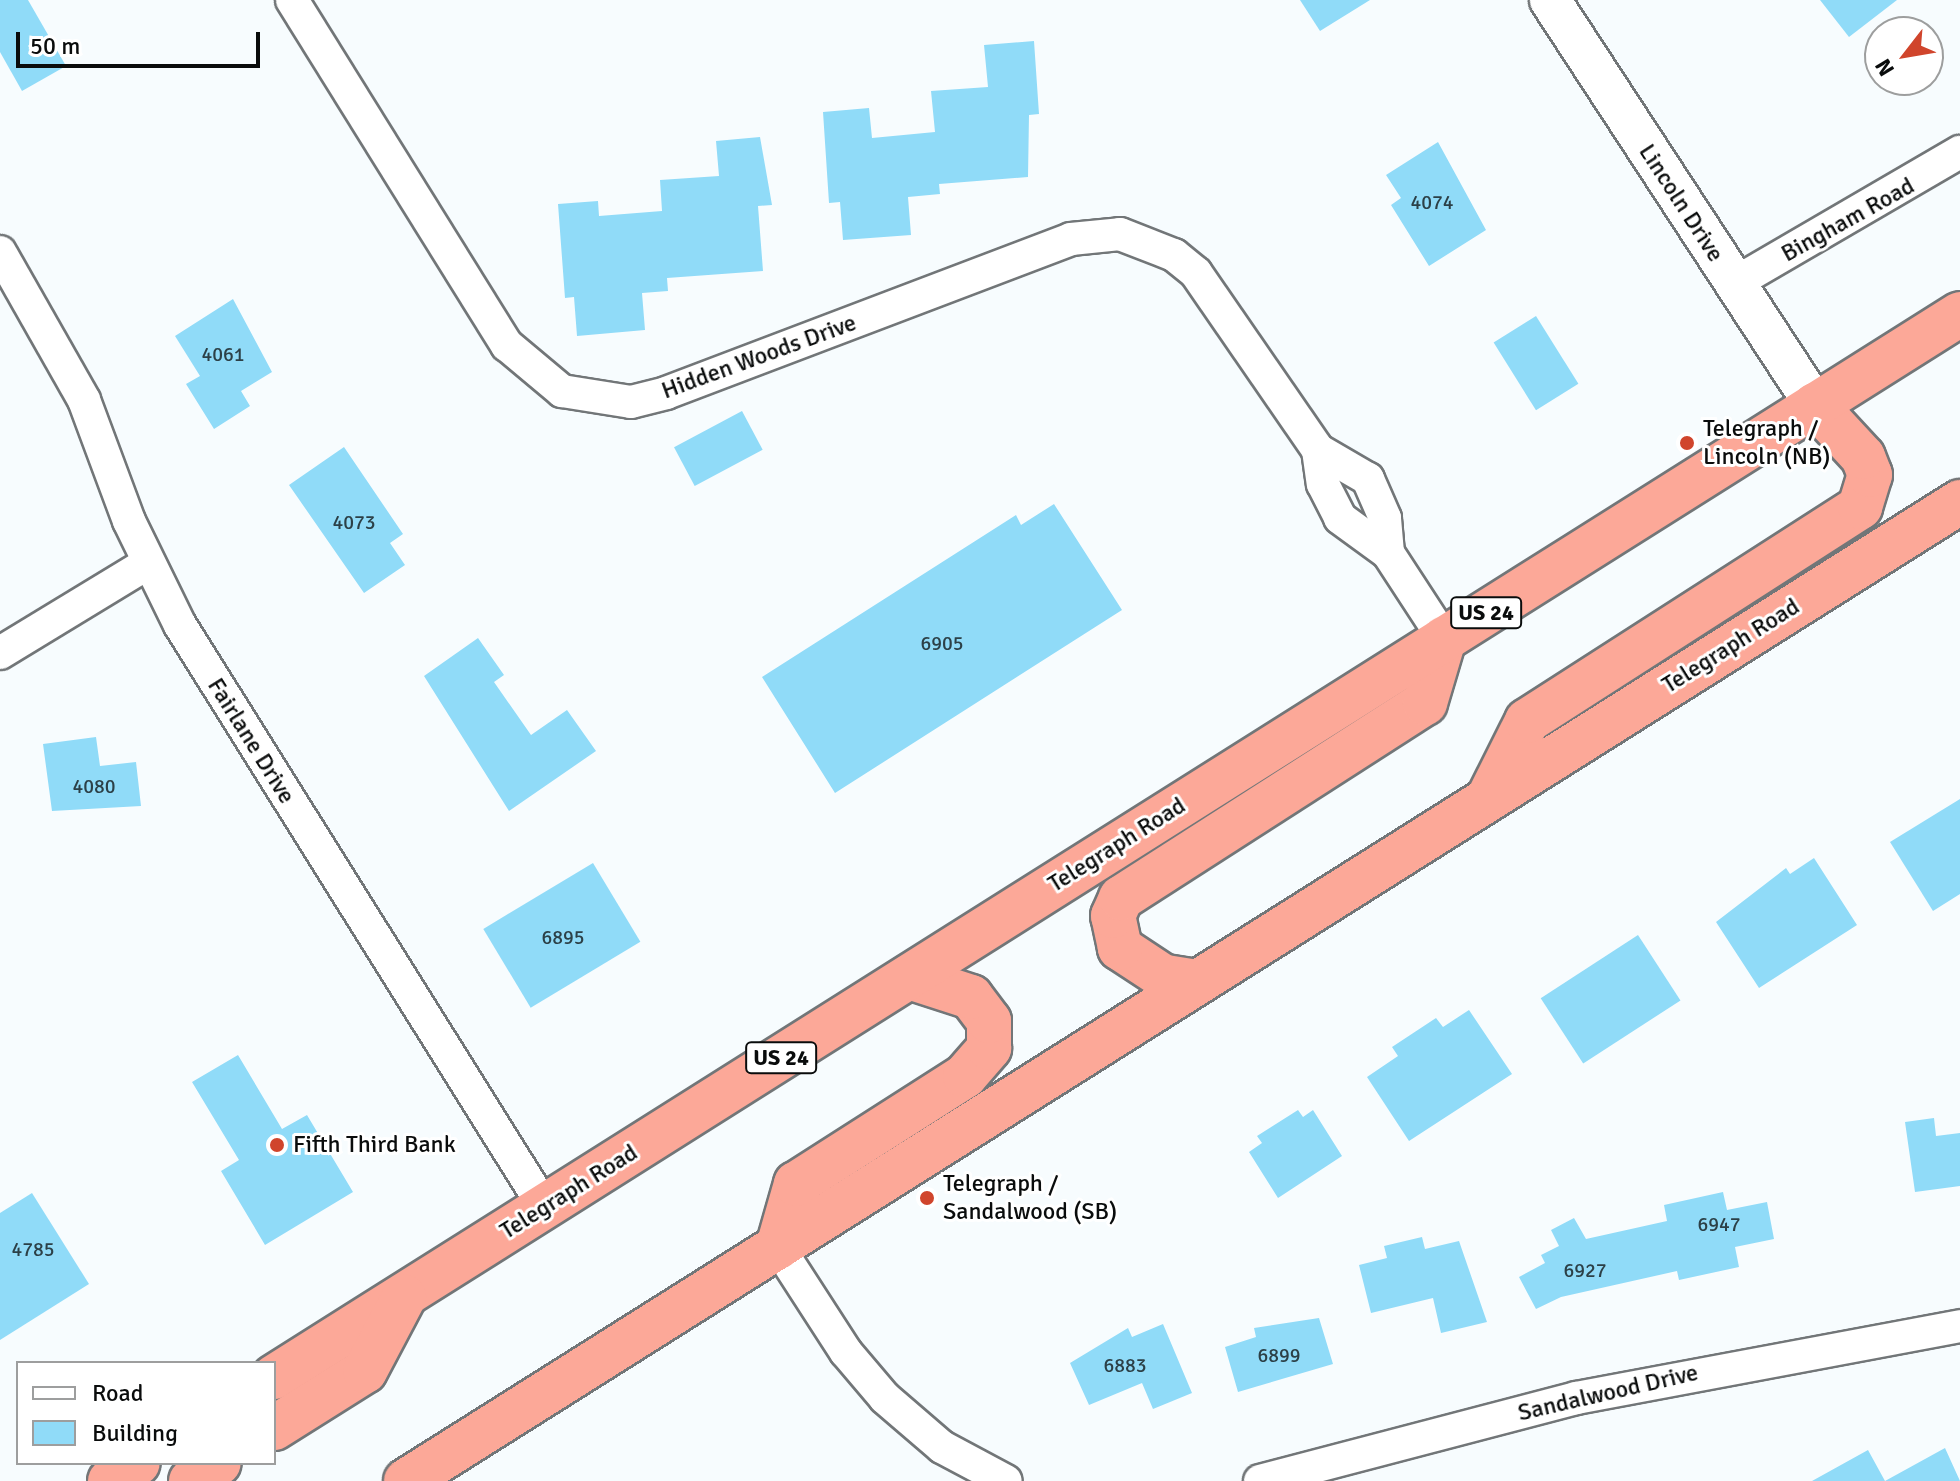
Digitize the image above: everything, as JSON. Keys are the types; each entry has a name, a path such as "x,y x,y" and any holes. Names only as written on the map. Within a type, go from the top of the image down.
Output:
{"highway":[{"name":"Telegraph Road","path":"276,1376 1960,314"},
{"path":"1488,799 1527,721 1860,507 1870,475 1863,457 1815,405"},
{"name":"Telegraph Road","path":"406,1481 1960,502"},
{"path":"1197,982 1164,977 1120,948 1113,916 1121,898 1425,703 1444,639"},
{"path":"778,1247 796,1184 965,1076 989,1048 989,1021 971,997 909,977"},
{"path":"276,1427 365,1371 405,1295"},
{"path":"110,1481 135,1465"},
{"path":"191,1481 216,1465"}],"street":[{"name":"Hidden Woods Drive","path":"292,0 507,345 562,391 631,402 666,393 1071,239 1120,234 1174,255 1196,273 1318,450 1368,479 1385,518 1388,553"},
{"name":"Lincoln Drive","path":"1550,0 1815,405"},
{"name":"Bingham Road","path":"1733,284 1960,152"},
{"name":"Fairlane Drive","path":"0,252 84,400 148,563 241,726 545,1208"},
{"name":"Hidden Woods Drive","path":"1318,450 1323,484 1340,518 1388,553 1444,639"},
{"path":"0,653 148,563"},
{"path":"778,1247 846,1352 885,1398 942,1447 1006,1481"},
{"name":"Sandalwood Drive","path":"1260,1481 1576,1398 1960,1326"}],"building":[{"path":"0,0 28,0 66,66 22,91 0,52"},
{"path":"1300,0 1370,0 1320,31"},
{"path":"1820,0 1897,0 1876,16 1864,16 1864,25 1849,37"},
{"path":"1034,41 1039,114 1029,115 1028,177 939,184 940,194 908,197 911,235 843,240 840,202 829,203 823,112 869,108 872,138 935,132 931,91 988,87 984,45"},
{"path":"760,137 772,205 758,206 763,271 667,278 668,291 642,293 645,330 577,336 574,297 565,298 558,204 598,201 599,216 662,211 660,180 719,176 716,141"},
{"path":"1438,142 1486,230 1429,266 1391,205 1401,198 1386,175"},
{"path":"233,299 272,372 241,391 250,406 214,429 186,384 200,376 175,336"},
{"path":"1536,316 1578,384 1536,410 1494,342"},
{"path":"742,411 763,450 695,486 674,447"},
{"path":"344,447 403,534 390,543 405,565 364,593 289,485"},
{"path":"1054,504 1122,610 835,793 762,677 1016,515 1021,525"},
{"path":"478,638 504,675 494,682 531,735 567,710 596,751 509,811 424,676"},
{"path":"96,737 100,766 136,762 141,806 52,811 43,744"},
{"path":"1960,799 1960,894 1933,911 1890,842"},
{"path":"1814,858 1857,925 1759,988 1716,922 1786,868 1790,874"},
{"path":"593,863 640,942 531,1008 483,929"},
{"path":"1638,935 1680,1000 1583,1064 1541,998"},
{"path":"1469,1010 1512,1074 1409,1141 1367,1077 1398,1056 1392,1047 1436,1018 1443,1027"},
{"name":"Fifth Third Bank","path":"238,1055 282,1129 307,1115 353,1192 265,1245 221,1171 239,1160 192,1082"},
{"path":"1298,1110 1303,1117 1313,1110 1342,1156 1278,1198 1249,1152 1262,1143 1257,1136"},
{"path":"1934,1118 1936,1136 1960,1133 1960,1186 1915,1192 1905,1122"},
{"path":"1723,1192 1727,1210 1767,1202 1774,1239 1735,1247 1739,1267 1679,1280 1677,1271 1561,1297 1536,1309 1519,1277 1545,1263 1541,1255 1559,1246 1551,1230 1574,1218 1586,1239 1667,1221 1664,1205"},
{"path":"32,1193 89,1284 0,1340 0,1213"},
{"path":"1422,1237 1425,1249 1459,1241 1487,1322 1441,1333 1433,1298 1371,1313 1359,1265 1387,1258 1384,1246"},
{"path":"1319,1318 1333,1364 1238,1392 1225,1347 1256,1337 1254,1328"},
{"path":"1163,1324 1192,1393 1153,1409 1142,1383 1089,1405 1070,1363 1128,1328 1132,1337"},
{"path":"1945,1448 1960,1481 1885,1481"},
{"path":"1868,1450 1885,1481 1812,1481"}],"place":[{"name":"Telegraph / Lincoln (NB)","path":"1687,443"},
{"name":"Fifth Third Bank","path":"277,1145"},
{"name":"Telegraph / Sandalwood (SB)","path":"927,1198"}]}
